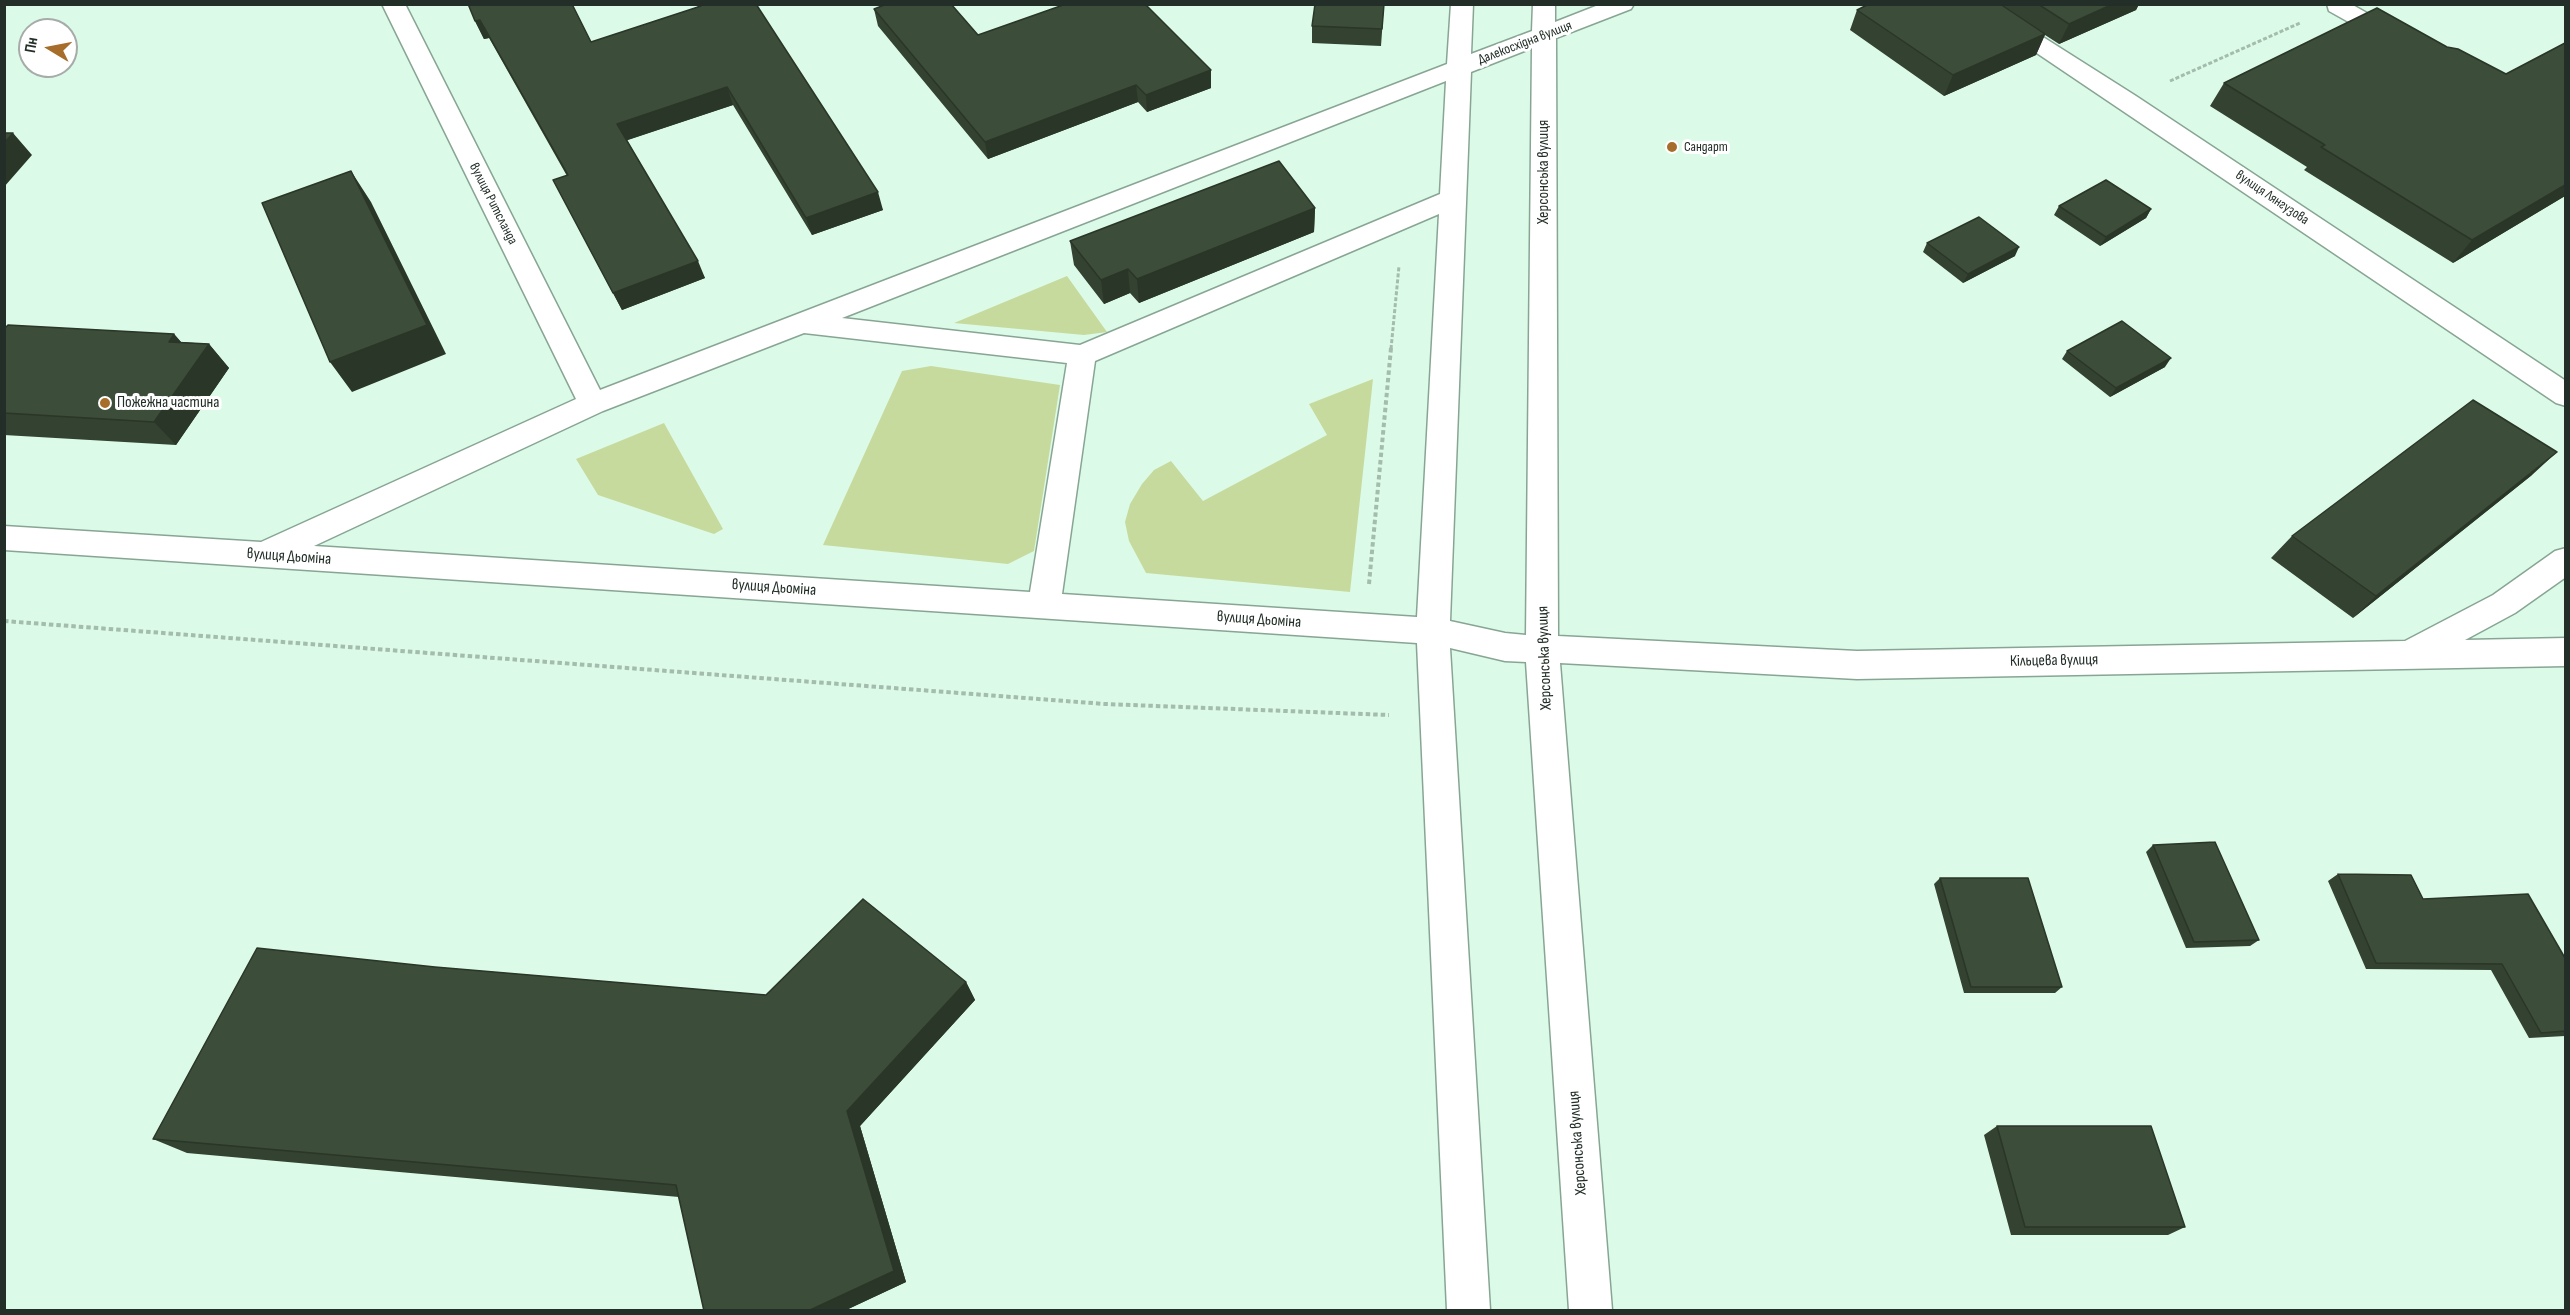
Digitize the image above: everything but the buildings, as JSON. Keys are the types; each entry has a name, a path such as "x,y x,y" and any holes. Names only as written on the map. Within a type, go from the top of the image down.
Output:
{"street":[{"name":"вулиця Ритсланда","path":"393,4 593,404"},
{"path":"1462,4 1433,631 1468,1311"},
{"name":"Далекосхідна вулиця","path":"263,555 593,404 1460,67 1544,20 1623,4"},
{"name":"вулиця Лянгузова","path":"1975,4 2127,101 2565,396"},
{"path":"2338,5 2419,51"},
{"name":"Херсонська вулиця","path":"1544,20 1542,649 1590,1311"},
{"path":"801,323 1082,355 1454,198"},
{"path":"1044,606 1082,355"},
{"name":"вулиця Дьоміна","path":"4,538 1433,631 1505,647 1542,649"},
{"path":"2411,654 2504,604 2565,560"},
{"name":"Кільцева вулиця","path":"1542,649 1857,665 2565,652"}],"path":[{"path":"2127,101 2338,5"},
{"path":"1365,627 1404,219"},
{"path":"4,621 1105,704 1438,716"}],"green space":[{"path":"1067,276 1107,332 1084,335 954,323"},
{"path":"931,366 1060,385 1034,551 1008,564 823,545 902,371"},
{"path":"1373,379 1350,592 1146,573 1129,541 1125,522 1130,504 1154,470 1171,461 1203,501 1327,435 1309,404"},
{"path":"664,423 723,529 714,534 598,495 576,459"}],"place":[{"name":"Сандарт","path":"1672,147"},
{"name":"Пожежна частина","path":"105,403"}]}
